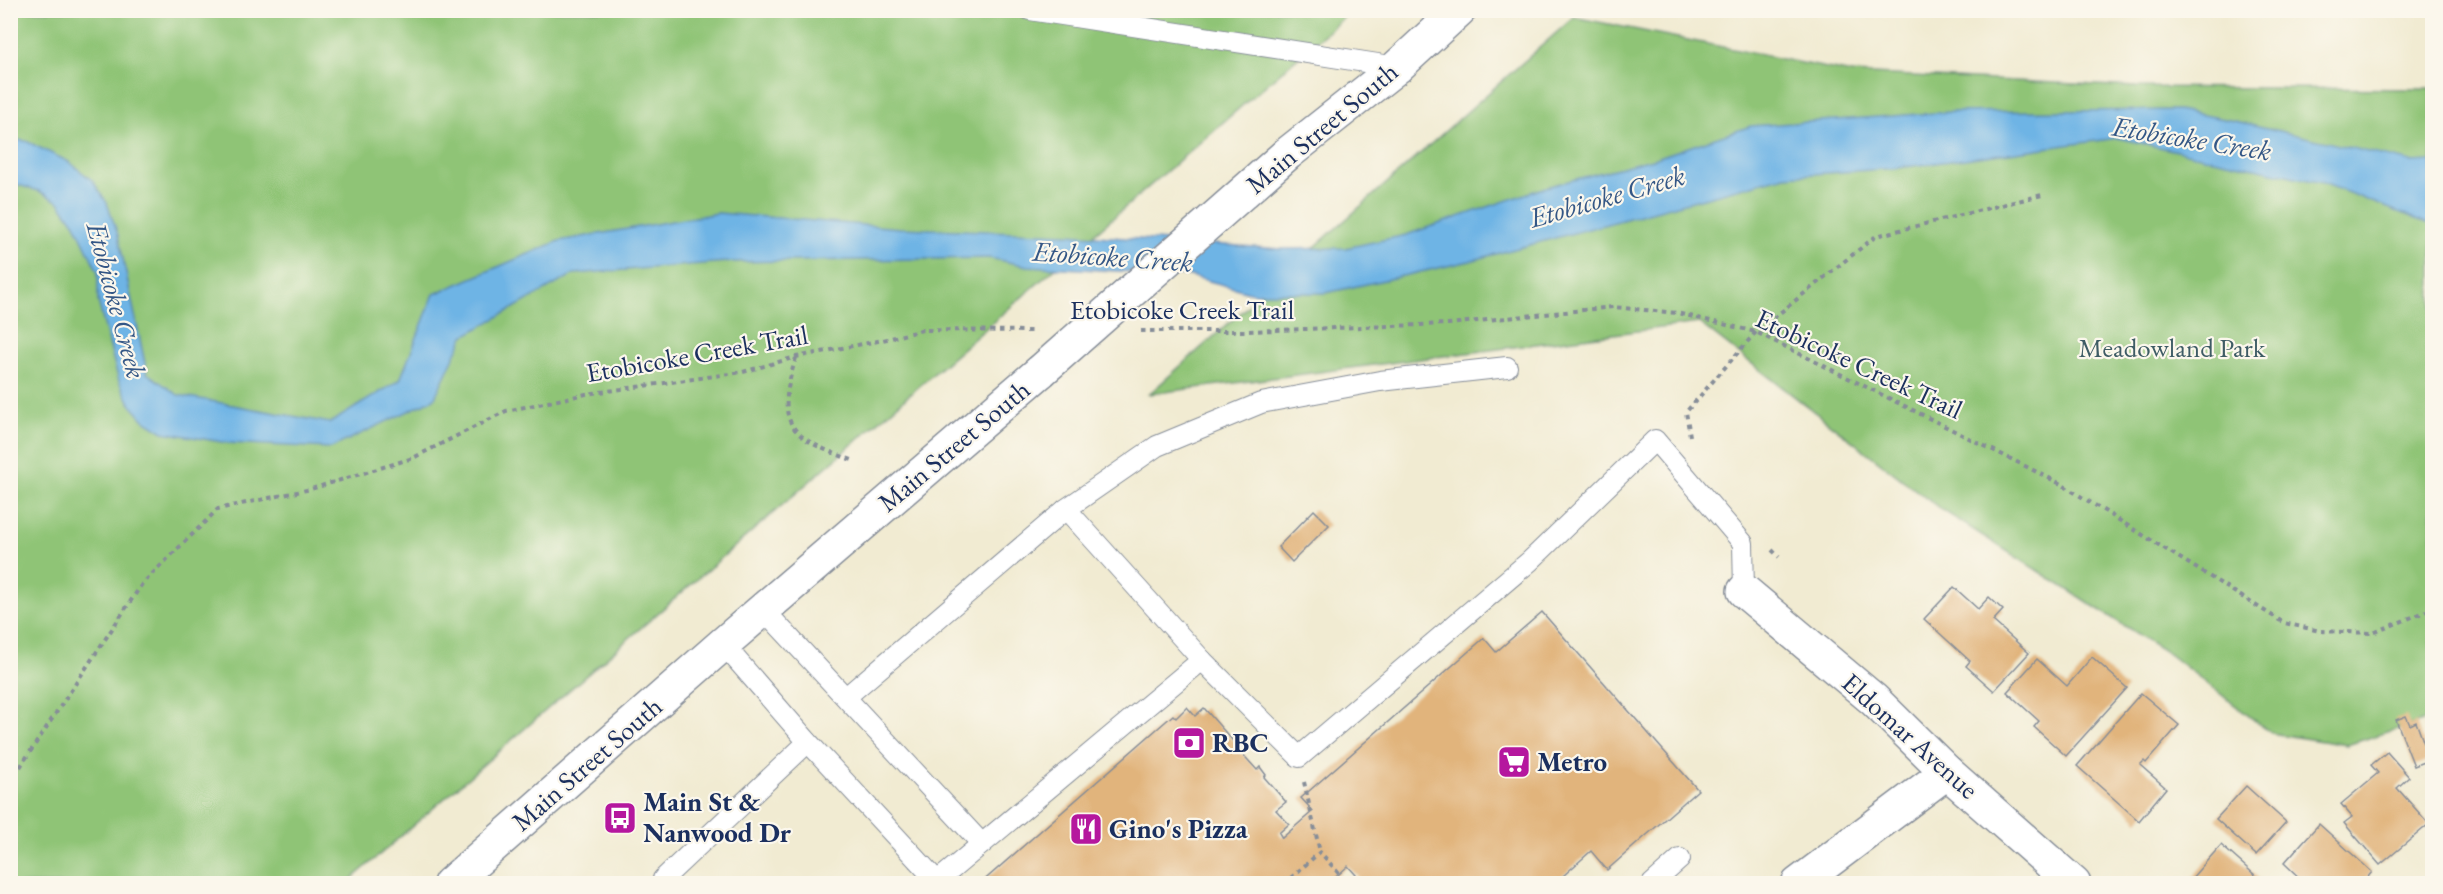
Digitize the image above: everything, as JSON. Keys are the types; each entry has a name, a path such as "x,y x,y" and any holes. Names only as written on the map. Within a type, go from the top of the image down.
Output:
{"main road":[{"name":"Main Street South","path":"458,881 723,644 1041,371 1287,154 1397,67 1459,10"},
{"name":"Eldomar Avenue","path":"1744,591 1874,700 1947,772 2074,884"},
{"path":"1797,884 1947,772"}],"lane":[{"path":"1030,10 1397,67"},
{"path":"1117,10 1136,27"},
{"path":"846,697 1066,508 1156,446 1261,404 1380,381 1507,367"},
{"path":"1066,508 1202,660 1299,756 1530,561 1655,440 1743,543 1744,591"},
{"path":"764,609 981,844"},
{"path":"723,644 808,742 936,882 1202,660"},
{"path":"663,882 808,742"},
{"path":"1652,884 1680,859"}],"path":[{"path":"1692,442 1686,412 1756,333 1876,236 2042,195"},
{"name":"Etobicoke Creek Trail","path":"1132,331 1248,331 1448,324 1613,308 1677,313 1756,333 2061,484 2284,623 2320,631 2373,633 2433,609"},
{"name":"Etobicoke Creek Trail","path":"10,782 142,584 218,509 311,489 413,458 506,411 586,394 743,372 796,357 922,330 1038,331"},
{"path":"796,357 788,381 786,397 790,423 805,440 852,460"},
{"path":"1770,549 1779,557"},
{"path":"1299,756 1320,852 1348,884"},
{"path":"1284,884 1320,852"}],"green space":[{"path":"1333,10 1349,13 347,883 11,884 10,11"},
{"name":"Meadowland Park","path":"1574,17 1852,73 2137,87 2432,89 2432,718 2347,745 2271,733 2169,654 1939,508 1699,323 1149,394"}],"water":[{"name":"Etobicoke Creek","path":"2178,110 2250,124 2411,162 2432,161 2432,225 2323,183 2118,138 1898,168 1785,176 1470,261 1326,293 1253,293 1187,275 1027,266 989,258 727,262 574,274 464,336 434,399 331,448 228,443 163,432 144,420 131,405 119,381 98,301 98,272 75,224 59,202 39,191 11,183 11,139 26,141 69,162 93,181 107,203 118,235 147,373 178,395 330,423 400,380 434,294 559,241 718,213 900,228 1067,234 1282,249 1346,248 1406,235 1546,187 1656,158 1751,126 1949,112"}],"building":[{"path":"1314,510 1329,525 1292,562 1278,547"},
{"path":"1954,587 1978,609 1989,597 2003,610 1993,621 2029,653 1994,691 1966,666 1970,661 1924,619"},
{"path":"1542,612 1698,790 1607,870 1591,851 1554,884 1364,884 1348,866 1328,884 980,884 1173,715 1176,718 1187,707 1195,716 1204,708 1233,741 1234,739 1241,746 1238,749 1257,770 1260,767 1266,775 1264,777 1286,802 1276,810 1289,824 1279,833 1282,838 1313,811 1301,798 1484,638 1496,652"},
{"path":"2092,657 2127,688 2066,756 2034,727 2039,721 2007,692 2037,659 2067,686"},
{"path":"2141,693 2179,725 2146,763 2144,761 2140,765 2166,788 2139,821 2077,766"},
{"path":"2406,716 2410,725 2416,722 2429,757 2432,755 2432,767 2430,760 2414,766 2396,720"},
{"path":"2387,752 2409,777 2397,788 2429,824 2380,865 2344,823 2352,817 2341,804 2378,773 2371,765"},
{"path":"2246,786 2286,822 2256,855 2216,819"},
{"path":"2319,824 2372,872 2362,884 2306,884 2284,863"},
{"path":"2221,845 2265,884 2197,884 2191,879"}],"place":[{"name":"RBC","path":"1189,743"},
{"name":"Metro","path":"1514,762"},
{"name":"Main St & Nanwood Dr","path":"620,818"},
{"name":"Gino's Pizza","path":"1086,829"}]}
